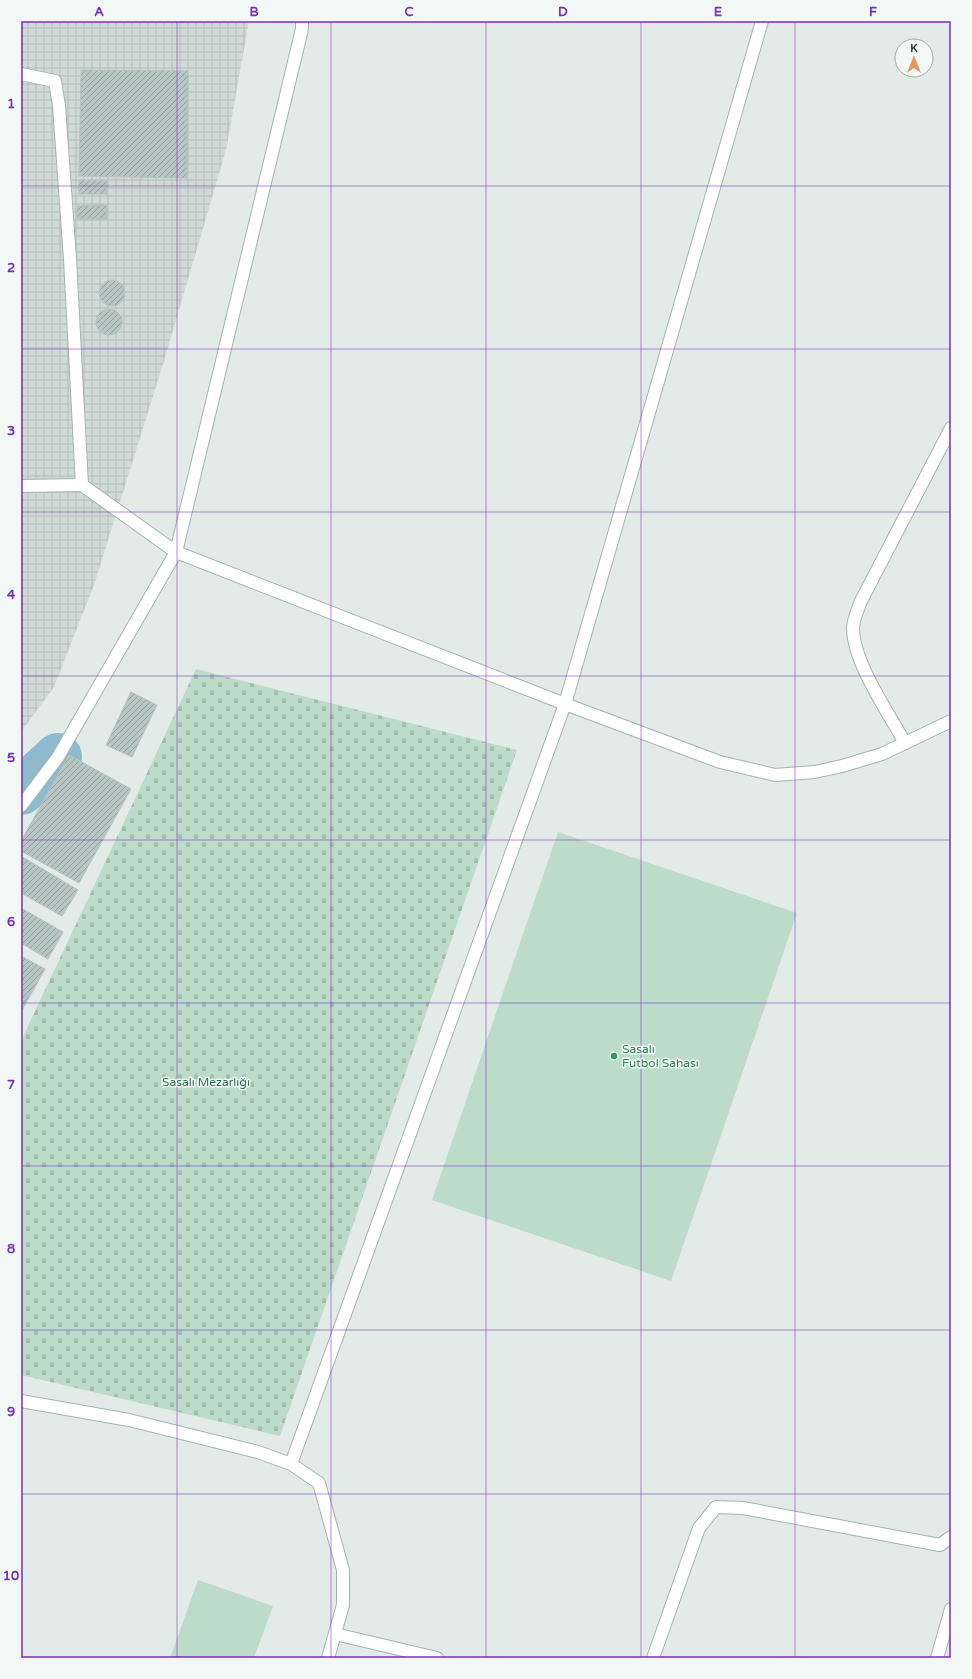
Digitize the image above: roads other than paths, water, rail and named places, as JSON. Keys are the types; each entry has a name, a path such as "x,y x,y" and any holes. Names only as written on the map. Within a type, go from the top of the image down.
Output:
{"street":[{"path":"21,806 58,757 176,552 300,37 302,21"},
{"path":"291,1464 565,704 762,21"},
{"path":"21,74 55,81 59,106 70,259 82,485"},
{"path":"905,743 855,648 853,626 861,601 951,428"},
{"path":"21,486 82,485 176,552 565,704 720,762 775,775 815,772 842,766 882,754 951,721"},
{"path":"21,1401 129,1420 258,1452 291,1464 319,1483 334,1531 343,1570 343,1605 328,1658"},
{"path":"653,1658 699,1528 716,1507 743,1508 940,1545 951,1539"},
{"path":"937,1658 951,1609"},
{"path":"335,1634 437,1658"}],"waterway":[{"path":"21,791 58,757"}],"place":[{"name":"Sasalı Futbol Sahası","path":"614,1056"}],"park label":[{"name":"Sasalı Mezarlığı","path":"206,1082"}]}
